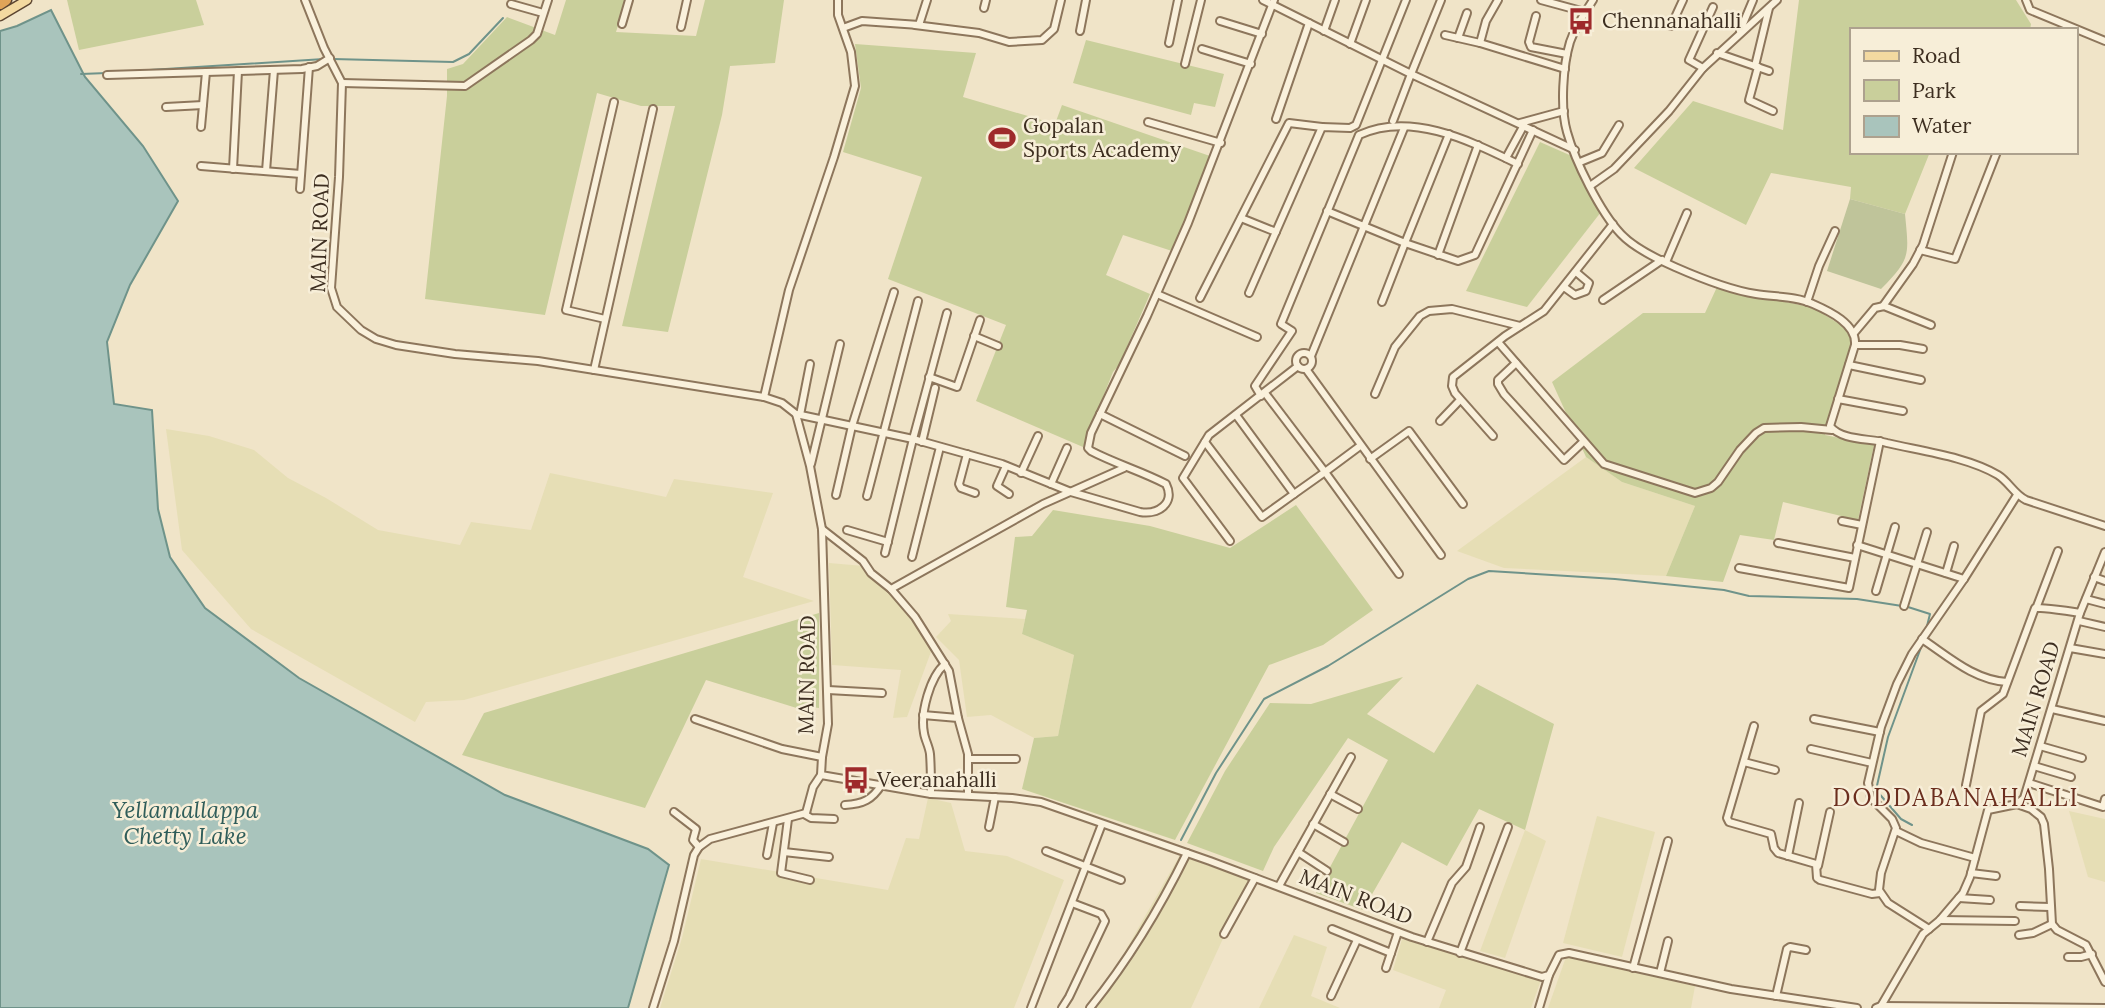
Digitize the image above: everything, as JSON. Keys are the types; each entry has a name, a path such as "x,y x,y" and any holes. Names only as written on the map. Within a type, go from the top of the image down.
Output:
{"highway":[{"path":"0,4 6,0"}],"main road":[{"path":"0,16 27,0"}],"street":[{"name":"MAIN ROAD","path":"306,0 342,83 331,288 337,307 361,330 376,340 396,345 538,361 764,397 782,402 798,414 822,529 828,724 821,775 931,794 1041,802 1279,886 1427,942 1542,977 1549,975"},
{"path":"342,83 465,86 537,34 548,0"},
{"path":"622,24 629,0"},
{"path":"681,27 687,0"},
{"path":"764,397 789,290 810,233 853,95 854,69 838,15 838,0"},
{"path":"915,25 919,26 927,0"},
{"path":"984,8 986,0"},
{"path":"843,28 855,22 915,25 979,33 1009,42 1042,40 1054,29 1061,0"},
{"path":"1080,31 1086,0"},
{"path":"1169,43 1178,0"},
{"path":"1185,64 1201,0"},
{"path":"1263,0 1274,2 1324,31 1411,74 1575,150"},
{"path":"1324,31 1335,0"},
{"path":"1350,44 1366,0"},
{"path":"1200,298 1289,123 1350,128 1356,125 1406,0"},
{"path":"1393,121 1441,0"},
{"path":"1480,43 1486,21 1498,0"},
{"path":"1541,0 1585,12"},
{"path":"1593,0 1571,40 1567,54 1564,111 1567,133 1590,186 1613,224 1633,244 1664,261 1752,294 1807,302 1830,312 1854,333 1856,345 1830,426 1832,430"},
{"path":"1671,26 1683,0"},
{"path":"1738,35 1753,0"},
{"path":"1590,186 1614,169 1669,111 1717,53 1777,0"},
{"path":"2026,0 2029,10 2073,28"},
{"path":"810,364 798,414 967,454 1006,466 1071,492 1140,512 1150,513 1161,509 1168,499 1169,488 1166,484 1091,451 1088,448 1091,433 1157,293 1221,143 1274,2"},
{"path":"511,4 542,13"},
{"path":"1770,6 1749,100 1773,111"},
{"path":"1703,68 1690,63 1689,60 1713,7"},
{"path":"1458,38 1467,13"},
{"path":"1536,16 1529,43 1531,47 1567,54"},
{"path":"1220,22 1262,34"},
{"path":"1276,119 1309,23"},
{"path":"2077,30 2105,41"},
{"path":"1445,34 1565,69"},
{"path":"1202,48 1251,64"},
{"path":"1717,53 1769,71"},
{"path":"107,75 274,70 317,66 330,58"},
{"path":"300,190 309,67"},
{"path":"266,171 274,70"},
{"path":"233,169 238,71"},
{"path":"201,127 206,72"},
{"path":"605,319 566,310 614,102"},
{"path":"166,107 203,105"},
{"path":"594,370 653,109"},
{"path":"1506,158 1522,124 1564,111"},
{"path":"1148,121 1221,143"},
{"path":"1580,162 1602,153 1619,125"},
{"path":"1249,293 1322,127"},
{"path":"1230,541 1183,478 1209,435 1302,368 1312,364 1311,356 1404,128"},
{"path":"1399,574 1325,472 1255,386 1292,331 1281,324 1359,135 1372,129 1429,128 1478,145 1518,164"},
{"path":"1327,211 1458,261 1475,255 1534,130"},
{"path":"1382,302 1448,134"},
{"path":"1438,255 1478,145"},
{"path":"1882,306 1920,250 1952,154"},
{"path":"1920,250 1955,259 1996,154"},
{"path":"201,166 301,174"},
{"path":"1603,300 1664,261 1687,213"},
{"path":"1241,218 1276,232"},
{"path":"1493,436 1460,400 1452,386 1453,377 1544,311 1613,224"},
{"path":"1807,302 1819,265 1835,231"},
{"path":"1564,287 1574,295 1586,291 1588,283 1576,272"},
{"path":"836,495 852,426 894,292"},
{"path":"1157,293 1257,337"},
{"path":"867,496 918,301"},
{"path":"1854,333 1875,308 1882,306 1931,325"},
{"path":"1375,394 1395,347 1420,316 1429,311 1452,309 1520,326"},
{"path":"885,553 912,439 947,313"},
{"path":"929,377 957,387 980,320"},
{"path":"974,336 998,346"},
{"path":"1498,342 1604,464 1700,493 1718,482 1740,450 1764,428 1832,430 1976,465 2000,476 2017,495 2105,526"},
{"path":"810,466 840,344"},
{"path":"1856,345 1900,345 1923,349"},
{"path":"1311,356 1306,352 1298,354 1296,359 1441,555"},
{"path":"1516,363 1498,380 1504,394 1564,460 1583,442"},
{"path":"1849,365 1921,380"},
{"path":"922,442 935,388"},
{"path":"1838,399 1903,411"},
{"path":"1440,421 1460,400"},
{"path":"1100,414 1185,456"},
{"path":"1236,415 1294,494"},
{"path":"1370,459 1409,431 1463,504"},
{"path":"1021,473 1038,436"},
{"path":"1739,568 1849,588 1880,441"},
{"path":"1205,442 1262,517 1360,446"},
{"path":"912,557 940,447"},
{"path":"1051,484 1067,448"},
{"path":"967,454 959,484 961,488 975,493"},
{"path":"1006,466 997,486 1009,494"},
{"path":"891,589 1044,503 1125,467"},
{"path":"1929,929 1888,903 1880,893 1878,886 1881,873 1896,831 1895,822 1877,805 1868,791 1872,763 1897,684 1922,639 2017,495"},
{"path":"1842,521 1862,525"},
{"path":"1876,591 1895,527"},
{"path":"822,529 855,554 871,573 891,589 915,617 945,664 953,686 968,759 968,795"},
{"path":"847,530 887,542"},
{"path":"1904,606 1927,532"},
{"path":"1777,543 1855,558"},
{"path":"1857,545 1964,579"},
{"path":"1946,573 1954,546"},
{"path":"1966,785 1981,711 2001,696 2058,551"},
{"name":"MAIN ROAD","path":"2017,804 2024,798 2079,617 2104,556"},
{"path":"2094,578 2105,581"},
{"path":"2086,598 2105,604"},
{"path":"2037,607 2058,612 2072,610 2079,617 2105,627"},
{"path":"1922,639 1973,673 1993,681 2007,682"},
{"path":"2070,648 2105,654"},
{"path":"931,794 930,752 924,733 923,715 939,669 945,664"},
{"path":"828,690 882,693"},
{"path":"2052,709 2105,721"},
{"path":"923,715 958,718"},
{"path":"695,719 782,749 822,757"},
{"path":"1814,719 1880,732"},
{"path":"1754,726 1727,820 1771,834 1775,851 1814,862 1818,866"},
{"path":"2040,746 2082,758"},
{"path":"1811,749 1872,763"},
{"path":"1279,886 1351,757"},
{"path":"968,759 1016,759"},
{"path":"1744,761 1774,770"},
{"path":"2034,765 2071,777"},
{"path":"653,1008 674,941 694,855 699,847 710,839 804,814 808,810 815,783 821,775"},
{"path":"2029,783 2103,807 2105,799"},
{"path":"845,805 865,803 876,794 882,784"},
{"path":"1330,794 1358,808"},
{"path":"989,827 995,797"},
{"path":"1788,856 1799,803"},
{"path":"1878,1007 1914,947 1959,898 1971,873 1988,810 2017,804 2031,809 2041,817 2049,869 2052,924 2056,930 2086,945 2105,982"},
{"path":"674,812 696,829 693,840 699,847"},
{"path":"1830,812 1818,866 1818,878 1872,894 1880,893"},
{"path":"804,814 811,818 834,820"},
{"path":"788,819 782,874 810,880"},
{"path":"767,855 773,823"},
{"path":"1031,1008 1102,824"},
{"path":"1313,824 1344,842"},
{"path":"1427,942 1452,883 1466,867 1480,827"},
{"path":"1460,953 1508,827"},
{"path":"1896,831 1921,843 1975,858"},
{"path":"1633,968 1668,841"},
{"path":"1046,851 1121,880"},
{"path":"784,852 830,857"},
{"path":"1298,852 1328,871"},
{"path":"1090,1008 1110,983 1143,931 1186,853"},
{"path":"1971,873 1996,876"},
{"path":"1224,934 1255,878"},
{"path":"1959,898 1990,900"},
{"path":"1062,1008 1105,920 1101,914 1072,903"},
{"path":"2020,906 2050,906"},
{"path":"1940,920 2015,921"},
{"path":"2019,935 2034,933 2052,924"},
{"path":"1332,929 1391,953"},
{"path":"1386,968 1398,932"},
{"path":"1331,996 1357,940"},
{"path":"1660,974 1668,941"},
{"path":"1776,996 1787,949 1790,947 1806,950"},
{"path":"1539,1008 1555,960 1563,954 1731,989 1857,1008"},
{"path":"2068,957 2092,954"},
{"path":"1878,1007 2105,1008"}],"shaded area":[{"path":"166,429 209,436 254,450 288,478 378,530 460,545 471,522 531,530 550,473 666,497 674,479 773,493 743,577 814,601 464,700 426,702 415,722 251,629 182,550"},
{"path":"1586,457 1622,482 1695,506 1666,576 1504,568 1457,551"},
{"path":"829,563 864,566 897,601 932,649 907,717 893,718 901,670 832,665"},
{"path":"948,614 1025,619 1022,634 1074,655 1058,736 1034,738 991,715 967,717 959,660 936,637 951,621"},
{"path":"928,798 951,803 965,851 1007,856 1064,880 1014,1008 660,1008 682,938 701,859 888,890 906,838 919,839"},
{"path":"2069,811 2105,819 2105,882 2088,877"},
{"path":"1597,816 1655,832 1622,957 1563,943"},
{"path":"1525,830 1546,841 1505,958 1480,951"},
{"path":"1180,855 1250,880 1191,1008 1087,1008 1107,983"},
{"path":"1294,935 1327,947 1311,996 1340,1008 1259,1008"},
{"path":"1402,939 1541,980 1531,1008 1439,1008 1446,990 1393,970"},
{"path":"1566,957 1695,986 1691,1008 1548,1008"}],"green space":[{"path":"67,0 196,0 204,25 79,50"},
{"path":"566,0 626,0 616,32 696,36 705,0 784,0 775,63 730,66 722,115 668,332 622,326 675,106 641,106 597,93 545,315 425,299 447,96 447,69 463,64 507,17 555,35"},
{"path":"1799,0 2016,0 2031,24 2030,28 1850,28 1850,154 1929,154 1905,214 1850,199 1851,187 1771,173 1746,225 1634,168 1693,101 1783,130"},
{"path":"1086,40 1224,74 1215,107 1194,103 1191,115 1073,83"},
{"path":"855,44 976,53 963,97 1055,124 1062,105 1210,156 1172,251 1123,235 1106,275 1150,294 1119,365 1113,372 1083,447 976,401 1006,325 888,279 922,177 843,152 861,88"},
{"path":"1540,142 1574,157 1601,212 1527,307 1466,291"},
{"path":"1850,199 1905,214 1906,256 1881,289 1827,271"},
{"path":"1717,287 1814,308 1847,329 1853,339 1825,435 1874,445 1858,520 1783,502 1774,540 1740,535 1723,582 1666,576 1695,506 1622,482 1586,457 1552,382 1643,313 1705,313"},
{"path":"1296,505 1373,610 1323,645 1269,665 1175,840 1022,789 1034,738 1058,736 1074,655 1022,634 1027,610 1006,607 1015,537 1032,536 1053,510 1150,526 1230,548"},
{"path":"819,613 819,708 805,706 803,710 706,680 645,808 462,755 484,713"},
{"path":"1403,677 1367,714 1434,753 1477,684 1554,724 1525,830 1479,809 1447,866 1402,842 1363,910 1316,893 1388,760 1348,738 1274,847 1263,871 1187,843 1225,771 1270,703 1311,704"}],"water":[{"name":"Yellamallappa Chetty Lake","path":"51,10 85,77 143,146 178,201 130,285 107,342 114,404 152,410 158,509 170,557 205,608 299,678 505,795 648,849 669,865 628,1008 0,1008 0,31"}],"waterway":[{"path":"333,59 453,62 469,54 503,18"},
{"path":"134,71 324,59"},
{"path":"81,74 107,73"},
{"path":"1181,840 1216,773 1264,699 1328,666 1468,579 1489,571 1615,579 1724,590 1749,596 1857,599 1902,606"},
{"path":"1908,607 1930,614 1927,626"},
{"path":"1912,825 1901,819 1876,790 1888,737 1923,642"}],"place":[{"name":"Chennanahalli","path":"1581,21"},
{"name":"Gopalan Sports Academy","path":"1002,138"},
{"name":"Veeranahalli","path":"856,780"}],"district":[{"name":"DODDABANAHALLI","path":"1956,798"}]}
